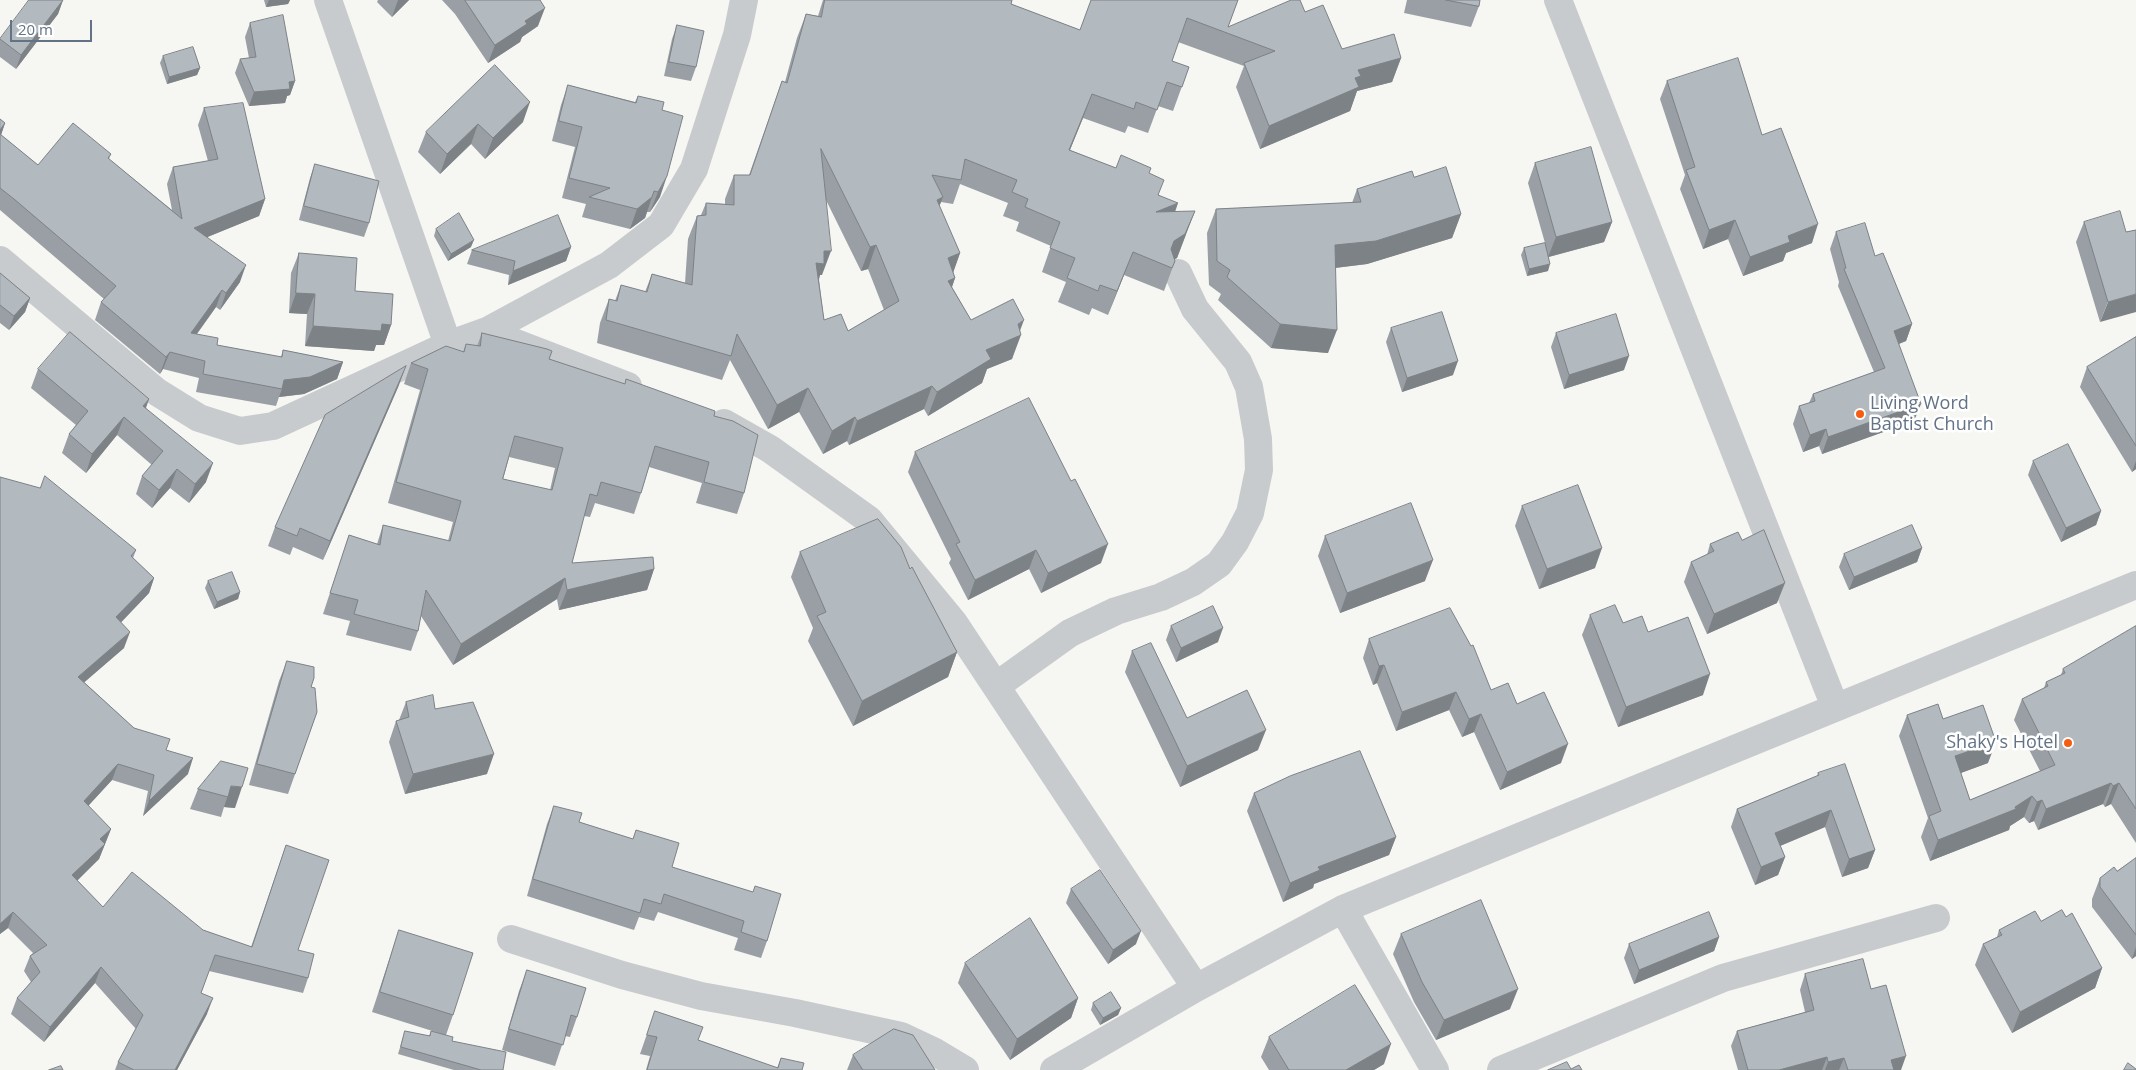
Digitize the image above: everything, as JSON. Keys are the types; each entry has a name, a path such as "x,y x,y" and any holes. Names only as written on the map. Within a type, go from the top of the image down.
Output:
{"street":[{"path":"328,0 448,345"},
{"path":"0,260 156,392 199,418 240,431 273,426 448,345 487,331 609,265 661,225 694,169 734,44 744,0"},
{"path":"1558,0 1835,707"},
{"path":"996,686 1070,633 1116,611 1161,597 1193,582 1219,564 1235,542 1250,513 1259,470 1258,438 1248,387 1238,362 1194,309 1178,272"},
{"path":"487,331 546,356 654,395"},
{"path":"697,412 715,418 770,448 869,520 954,623 1196,988"},
{"path":"1054,1070 1196,988 1344,909 2136,585"},
{"path":"1344,909 1435,1070"},
{"path":"1502,1070 1723,978 1936,918"},
{"path":"512,939 622,975 700,996 795,1012 901,1036 935,1052 965,1070"}],"building":[{"path":"29,0 63,0 21,55 0,39"},
{"path":"465,0 540,0 545,8 525,21 527,24 495,45"},
{"path":"825,0 1012,0 1011,4 1080,30 1091,0 1238,0 1228,27 1291,0 1300,0 1305,12 1323,5 1342,49 1394,34 1401,58 1358,70 1361,76 1355,78 1359,87 1269,126 1244,63 1275,51 1187,18 1172,61 1189,67 1182,87 1167,82 1157,110 1136,102 1134,109 1092,94 1069,150 1116,168 1121,155 1151,168 1149,173 1164,180 1158,195 1178,203 1156,212 1195,211 1185,234 1174,241 1171,249 1175,261 1172,268 1133,252 1117,291 1100,285 1098,291 1067,278 1075,258 1050,248 1060,222 1025,207 1028,199 1012,192 1017,180 965,159 961,180 932,175 943,197 937,200 960,253 948,258 955,278 948,281 971,320 1013,299 1024,320 1018,324 1021,335 986,350 991,359 937,392 932,386 857,421 855,417 832,431 808,388 777,405 737,334 731,356 606,320 609,299 617,301 621,285 647,292 652,274 692,285 697,216 706,215 706,203 734,205 734,175 750,175 782,81 787,83 806,14 821,17","holes":["821,149 870,247 876,245 899,301 848,331 841,314 824,320 816,263 824,264 824,251 831,251"]},
{"path":"1446,0 1480,0 1479,6"},
{"path":"283,15 295,81 289,82 290,89 254,92 240,59 256,57 250,23"},
{"path":"677,25 704,31 696,67 669,62"},
{"path":"193,47 200,68 169,77 163,56"},
{"path":"1738,58 1762,135 1781,128 1818,224 1788,236 1790,242 1750,257 1735,220 1709,230 1686,170 1695,167 1667,81"},
{"path":"495,65 530,102 493,138 478,124 447,154 426,132"},
{"path":"568,85 636,103 638,96 664,102 662,110 683,116 667,176 658,192 654,191 652,197 637,209 589,197 610,188 569,178 582,127 559,121"},
{"path":"243,103 265,199 194,228 246,265 226,293 222,290 191,333 218,338 217,345 282,357 283,350 343,362 310,377 284,380 282,389 203,374 205,361 170,352 166,357 101,302 116,286 0,188 0,134 38,165 73,123 111,154 108,158 182,219 173,167 218,159 204,108"},
{"path":"0,119 5,123 0,130"},
{"path":"1591,147 1612,222 1556,237 1535,163"},
{"path":"315,164 379,181 369,223 304,206"},
{"path":"1446,167 1461,214 1376,241 1335,245 1337,330 1280,324 1227,277 1230,270 1217,261 1216,209 1361,202 1357,189 1412,171 1414,177"},
{"path":"2120,211 2126,232 2136,230 2136,294 2108,302 2084,222"},
{"path":"459,213 474,240 451,254 436,229"},
{"path":"558,215 571,247 513,271 515,261 472,250"},
{"path":"1865,223 1875,256 1883,253 1912,324 1894,331 1921,404 1828,437 1826,429 1810,435 1799,406 1815,401 1813,394 1885,368 1844,269 1846,268 1836,232"},
{"path":"1545,243 1550,264 1529,269 1524,248"},
{"path":"299,253 357,258 355,291 393,294 391,325 382,324 381,331 313,326 315,294 296,293"},
{"path":"0,273 30,298 14,316 0,305"},
{"path":"1442,312 1458,361 1407,378 1391,328"},
{"path":"1616,314 1629,356 1569,375 1556,333"},
{"path":"70,332 149,399 143,406 213,463 195,484 177,469 159,490 142,476 163,451 124,417 92,454 69,434 88,411 38,369"},
{"path":"482,333 547,349 552,351 549,359 625,384 626,379 715,411 714,416 733,421 758,435 744,493 704,482 709,462 655,446 641,493 601,482 597,496 590,494 572,563 653,557 654,569 567,590 565,578 461,644 426,590 418,631 354,614 358,600 330,593 349,535 380,545 383,525 450,541 461,501 396,482 428,369 411,363 446,346 464,352 466,344 480,346","holes":["515,436 563,448 552,490 503,479"]},
{"path":"2136,337 2136,446 2087,367"},
{"path":"406,366 330,541 300,528 297,536 275,527 325,415"},
{"path":"1029,398 1071,481 1075,479 1108,544 1048,573 1036,550 975,580 956,544 960,542 915,452"},
{"path":"2068,444 2101,511 2066,528 2033,461"},
{"path":"45,476 136,550 131,556 154,578 116,617 130,632 78,677 134,728 170,739 166,750 193,758 149,801 154,775 118,764 84,801 111,829 100,839 105,844 72,875 103,907 132,872 203,930 252,947 286,845 329,860 298,950 314,954 308,978 215,955 201,993 213,998 175,1070 134,1070 118,1062 143,1015 101,967 50,1027 17,998 40,972 30,956 47,945 13,912 0,924 0,477 40,488"},
{"path":"1578,485 1602,548 1547,569 1522,506"},
{"path":"1411,503 1433,560 1347,593 1325,536"},
{"path":"878,519 901,547 910,569 912,567 957,652 862,701 817,616 826,612 800,552"},
{"path":"1912,525 1922,548 1854,577 1844,554"},
{"path":"1764,530 1785,583 1714,614 1691,562 1714,551 1710,544 1738,532 1742,540"},
{"path":"232,572 240,592 217,602 208,581"},
{"path":"1615,605 1623,623 1642,616 1648,632 1688,617 1710,674 1626,707 1590,615"},
{"path":"1213,606 1223,628 1181,648 1171,626"},
{"path":"1450,608 1471,646 1473,645 1491,690 1508,683 1517,704 1544,692 1568,744 1507,772 1481,714 1469,719 1456,692 1402,712 1384,665 1379,666 1369,639"},
{"path":"2136,626 2136,809 2119,783 2113,786 2111,783 2046,809 2042,800 2037,802 2032,796 2015,807 2016,809 1938,840 1929,816 1941,811 1907,715 1938,704 1943,719 1983,705 1996,742 1955,756 1970,800 2055,765 2022,699 2048,686 2046,682 2065,673 2063,669"},
{"path":"1151,643 1187,718 1247,690 1266,730 1187,766 1132,651"},
{"path":"287,661 314,667 314,678 311,687 315,688 317,712 295,774 257,764"},
{"path":"433,695 435,709 473,702 494,754 413,774 396,721 409,717 406,702"},
{"path":"1360,751 1396,837 1318,867 1320,870 1290,883 1254,793 1290,776"},
{"path":"221,761 248,768 242,787 231,786 228,797 198,789"},
{"path":"1845,764 1875,850 1849,859 1831,810 1775,833 1785,857 1761,867 1737,809 1819,775 1818,773"},
{"path":"554,806 582,813 579,822 633,839 636,830 679,843 672,867 753,892 755,886 781,894 767,941 741,932 744,921 664,894 661,904 644,899 640,913 533,879"},
{"path":"2136,858 2136,935 2100,887 2100,878 2114,867 2117,871"},
{"path":"1100,870 1141,931 1113,950 1071,889"},
{"path":"1481,900 1518,989 1444,1020 1422,982 1401,934"},
{"path":"2062,910 2066,917 2072,913 2102,968 2020,1012 1983,944 2002,935 1999,930 2035,911 2041,921"},
{"path":"1709,912 1719,937 1639,970 1629,944"},
{"path":"1030,918 1078,998 1017,1039 965,963"},
{"path":"399,930 473,953 453,1015 380,992"},
{"path":"1863,959 1871,989 1886,985 1906,1056 1891,1060 1894,1070 1848,1070 1844,1058 1828,1062 1827,1057 1779,1070 1748,1070 1737,1031 1814,1010 1805,974"},
{"path":"527,970 586,988 577,1017 571,1015 563,1045 509,1029"},
{"path":"1355,985 1391,1044 1346,1070 1289,1070 1269,1037"},
{"path":"1111,992 1121,1008 1103,1018 1093,1003"},
{"path":"655,1011 703,1027 698,1040 778,1068 781,1058 804,1063 802,1070 647,1070 657,1037 647,1035"},
{"path":"894,1029 913,1035 935,1070 863,1070 853,1055"},
{"path":"405,1031 430,1036 431,1031 453,1037 452,1041 506,1052 503,1070 481,1070 401,1047"},
{"path":"1567,1062 1571,1069 1579,1065 1582,1070 1548,1070"},
{"path":"2128,1063 2136,1069 2136,1070 2124,1070"},
{"path":"61,1066 63,1070 49,1070"}],"place":[{"name":"Living Word Baptist Church","path":"1860,414"},
{"name":"Shaky's Hotel","path":"2068,743"}]}
